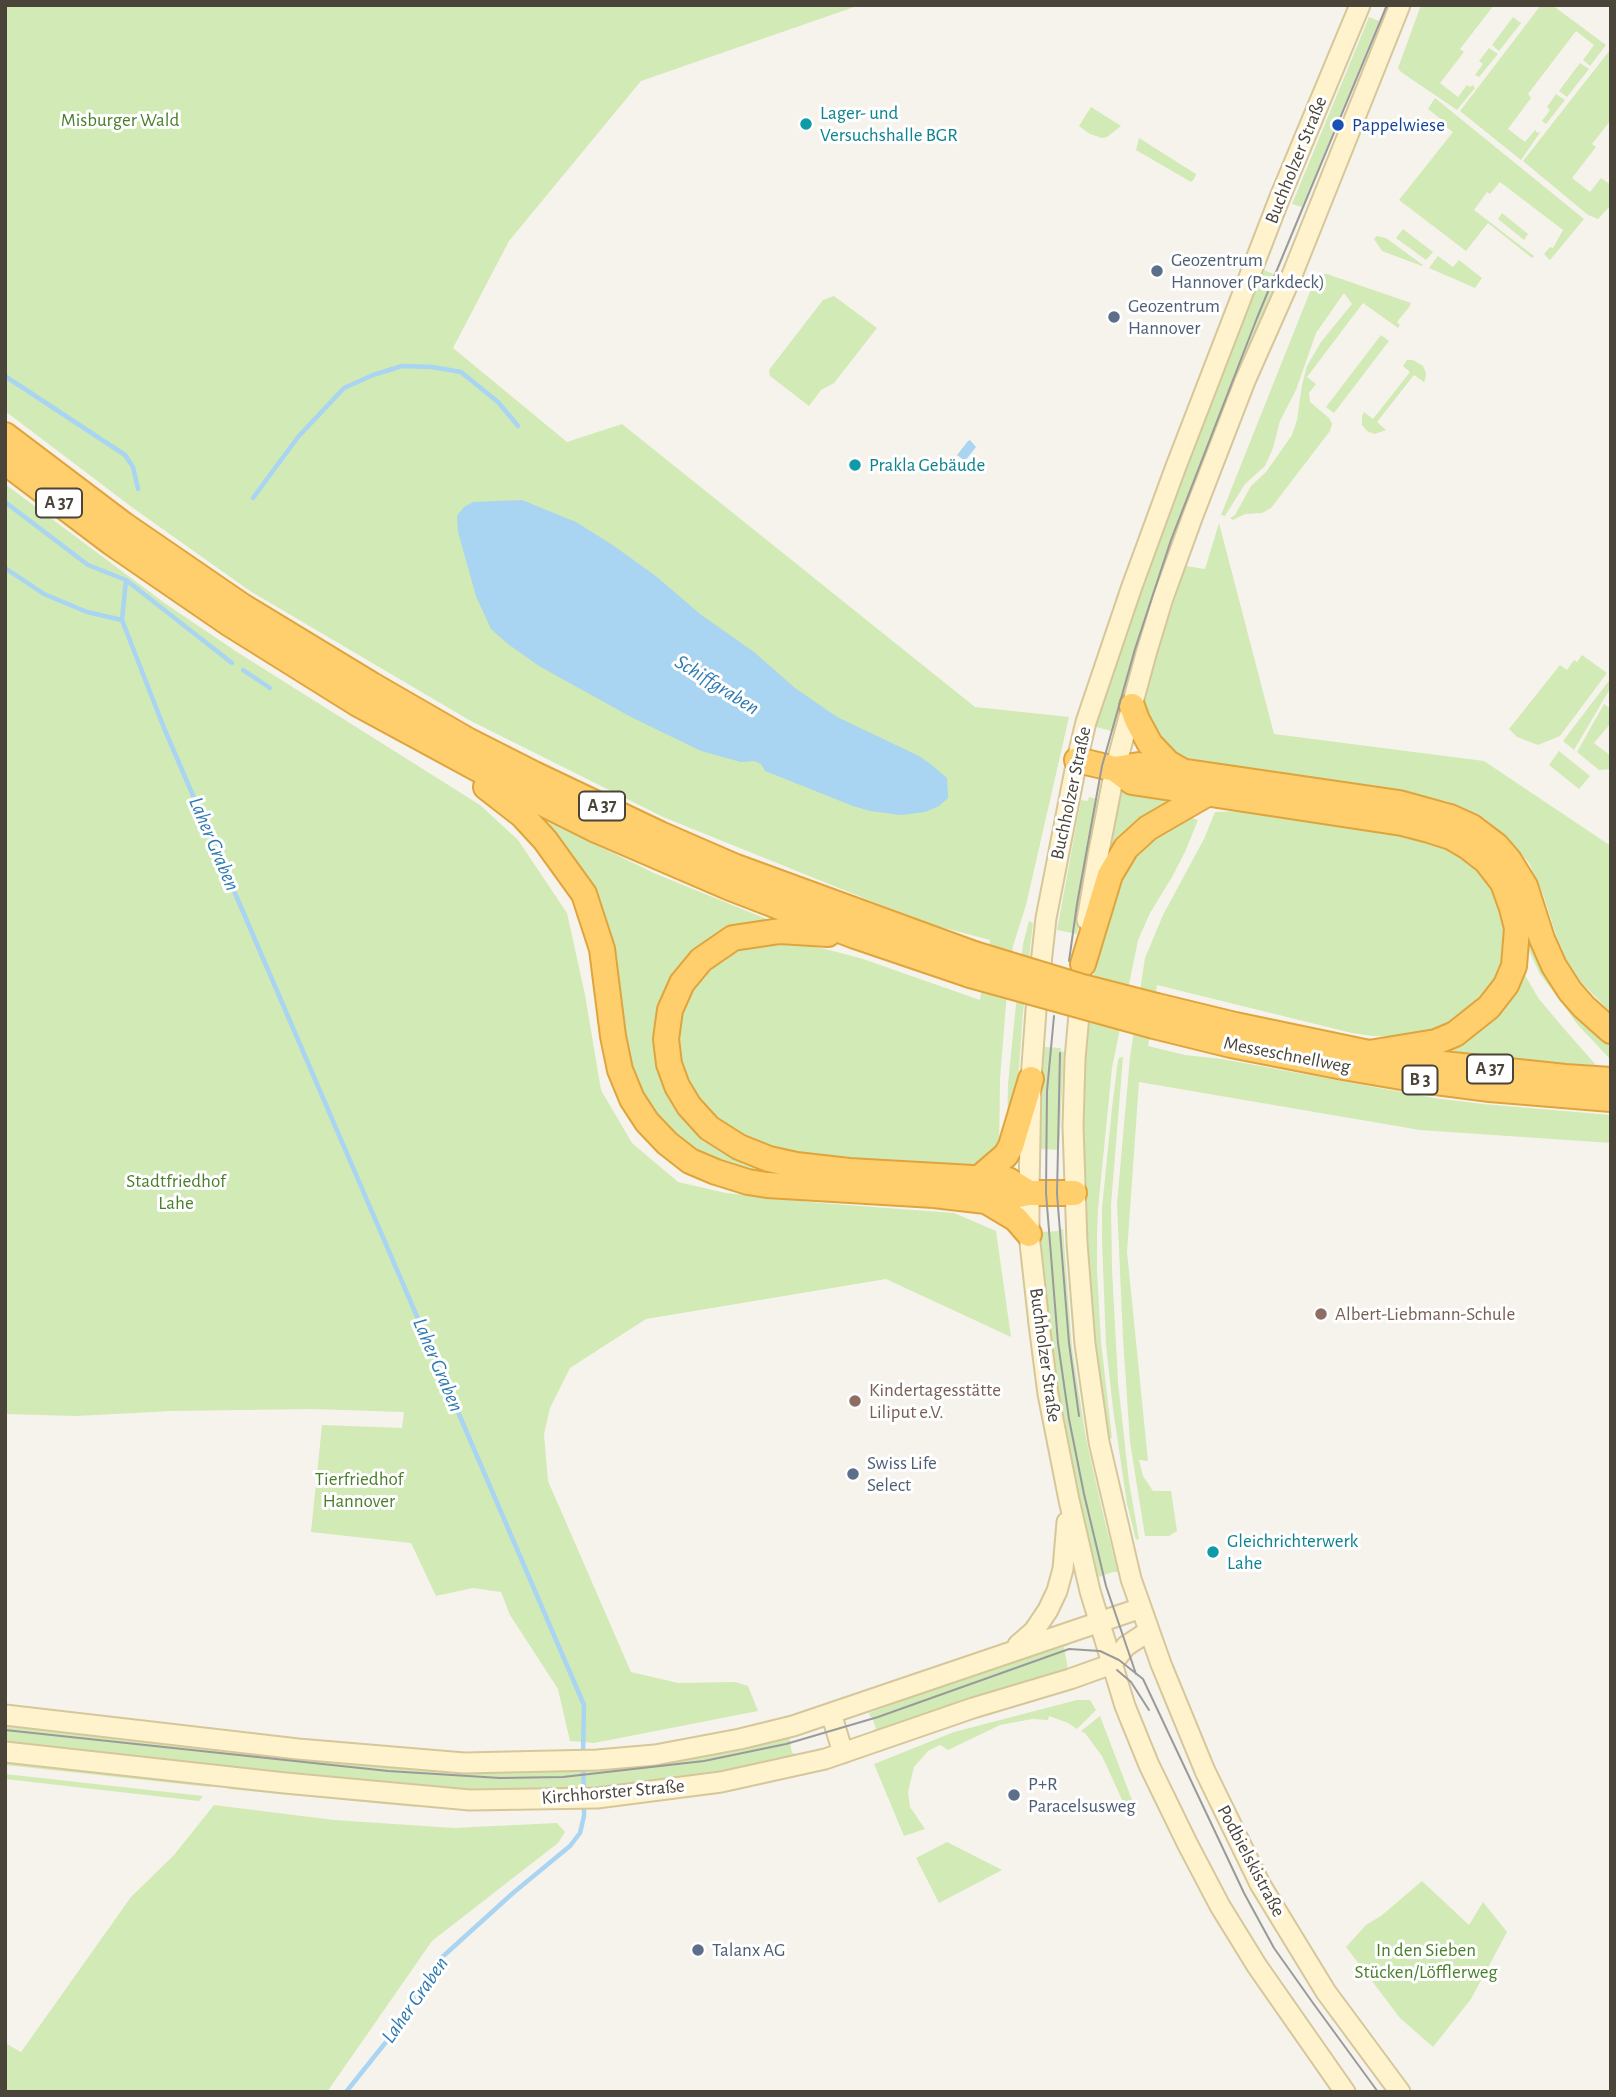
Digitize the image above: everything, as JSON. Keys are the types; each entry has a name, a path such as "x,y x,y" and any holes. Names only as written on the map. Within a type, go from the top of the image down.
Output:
{"highway":[{"name":"A 37","path":"5,435 124,525 236,615"},
{"name":"A 37","path":"5,462 122,550 278,642 358,704 524,794 652,855 727,887 855,936 972,965 1079,986 1155,1016 1235,1025 1443,1064 1611,1080"},
{"name":"A 37","path":"278,642 534,775 660,834 972,965"},
{"path":"1132,706 1150,744 1168,763 1182,772"},
{"path":"443,751 522,816 545,840 584,894 602,949 620,1070 632,1099 647,1122 667,1143 690,1161 716,1172 767,1185 934,1195 982,1190 1029,1234"},
{"path":"1077,760 1115,769 1139,765 1399,803 1450,817 1472,827 1497,846 1509,860 1525,886 1554,966 1584,1007 1611,1031"},
{"path":"1115,769 1132,782 1389,821 1429,830 1451,836 1486,862 1503,883 1517,928 1514,966 1506,985 1489,1007 1455,1034 1436,1042 1369,1052"},
{"path":"1083,964 1110,875 1126,848 1148,828 1205,795"},
{"path":"855,936 780,931 733,938 701,960 682,983 670,1010 666,1040 669,1064 677,1086 690,1106 709,1128 739,1147 769,1159 982,1190 1074,1193"},
{"name":"Messeschnellweg","path":"1155,1016 1256,1050 1413,1079 1503,1091 1611,1100"},
{"path":"982,1190 1011,1146 1031,1079"}],"main road":[{"name":"Buchholzer Straße","path":"1098,1622 1069,1500 1048,1394 1029,1234 1031,1079 1035,1010 1046,918 1077,760 1100,682 1156,521 1280,197 1360,5"},
{"name":"Buchholzer Straße","path":"1141,1608 1128,1566 1099,1442 1085,1344 1074,1193 1074,1086 1088,910 1115,769 1163,598 1245,381 1292,275 1400,5"},
{"path":"1012,1650 1034,1631 1057,1591 1063,1569 1069,1500"},
{"name":"Kirchhorster Straße","path":"5,1715 298,1749 450,1762 597,1760 655,1755 740,1739 831,1713 1141,1608"},
{"name":"Podbielskistraße","path":"1141,1608 1205,1771 1260,1884 1326,1992 1400,2092"},
{"path":"1098,1622 1125,1706 1149,1765 1220,1906 1257,1966 1345,2092"},
{"name":"Kirchhorster Straße","path":"5,1752 470,1800 597,1798 721,1782 843,1754 973,1708 1112,1664 1126,1646 1149,1630"},
{"path":"831,1713 843,1754"}],"green space":[{"name":"Misburger Wald","path":"5,5 860,5 641,81 509,241 453,348 567,442 622,424 975,707 1069,717 1026,905 1013,946 1000,1079 999,1155 971,1170 784,1156 713,1122 683,1085 686,1074 679,1051 678,1027 690,993 700,978 738,950 758,944 791,942 825,949 860,958 980,1000 990,940 937,926 663,817 469,720 250,591 133,508 5,411"},
{"path":"1421,5 1494,5 1460,49 1464,52 1440,83 1458,97 1467,85 1473,85 1475,88 1457,110 1398,68"},
{"path":"1541,5 1552,5 1606,45 1590,66 1583,60 1594,45 1576,31 1528,94 1531,98 1508,129 1525,142 1535,130 1538,133 1541,131 1521,160 1460,111"},
{"path":"1369,17 1379,21 1302,207 1292,204"},
{"path":"1513,17 1521,23 1499,51 1492,45"},
{"path":"1489,48 1498,54 1479,77 1475,75 1483,64 1479,61"},
{"path":"1610,50 1611,120 1592,144 1596,147 1572,178 1590,192 1601,178 1611,185 1611,205 1598,219 1588,215 1523,161"},
{"path":"1580,63 1589,69 1567,97 1559,91"},
{"path":"1556,94 1565,100 1546,124 1542,121"},
{"path":"1435,98 1584,219 1550,260 1544,254 1550,247 1553,248 1563,230 1500,182 1490,194 1487,192 1474,210 1534,256 1532,258 1488,223 1466,251 1399,200 1453,132 1428,109"},
{"path":"1091,107 1121,126 1107,137 1090,134 1079,126"},
{"path":"1139,138 1196,174 1194,179 1191,182 1136,150"},
{"path":"1502,213 1528,234 1524,240 1498,219"},
{"path":"1403,229 1433,252 1426,260 1396,238"},
{"path":"1377,236 1386,238 1423,265 1382,251 1374,239"},
{"path":"1438,256 1453,267 1459,260 1482,278 1475,288 1429,268"},
{"path":"1259,268 1281,277 1223,415 1173,548 1170,547 1139,643 1141,645 1118,733 1093,726 1136,597 1139,597 1172,500"},
{"path":"1321,274 1411,303 1410,306 1397,322 1400,325 1398,328 1363,303 1307,377 1316,384 1309,393 1310,402 1329,418 1332,424 1330,431 1271,508 1262,513 1245,514 1233,520 1230,518 1235,515 1251,486 1266,472 1292,435 1307,366 1321,342 1352,304 1344,293 1316,333 1296,390 1280,421 1265,466 1245,484 1225,516 1221,515 1315,278"},
{"path":"834,296 877,328 834,383 821,390 809,406 770,376 769,370 823,300"},
{"path":"1381,335 1389,341 1334,413 1326,407"},
{"path":"1407,360 1413,360 1423,366 1426,373 1424,382 1414,375 1377,422 1386,430 1375,434 1368,432 1362,425 1364,412 1373,419 1410,372 1403,366"},
{"path":"5,484 166,604 237,652 480,805 518,840 567,913 585,995 601,1090 632,1143 678,1182 726,1193 954,1213 996,1231 1011,1337 886,1279 646,1319 570,1368 550,1408 544,1434 548,1481 631,1672 678,1683 735,1682 748,1686 758,1711 594,1743 570,1741 558,1689 510,1615 501,1592 473,1588 436,1596 411,1543 311,1532 322,1425 402,1428 404,1412 312,1409 172,1411 76,1416 5,1414"},
{"path":"1219,523 1274,734 1484,761 1611,846 1611,1013 1581,982 1567,961 1529,863 1508,838 1484,818 1450,802 1403,791 1173,759 1142,708 1143,694 1186,566 1205,569"},
{"path":"1582,655 1607,673 1560,736 1538,745 1517,737 1509,729 1560,665 1567,670 1574,660 1577,662"},
{"path":"1611,678 1611,687 1574,750 1563,741"},
{"path":"1604,704 1611,709 1611,723 1594,743 1611,756 1611,769 1599,770 1577,752"},
{"path":"1559,751 1590,776 1579,789 1549,765"},
{"path":"1218,784 1428,818 1458,829 1480,843 1497,858 1514,882 1539,954 1555,983 1581,1015 1611,1040 1611,1060 1578,1025 1540,974 1525,942 1518,905 1507,879 1492,858 1476,844 1430,822 1217,789"},
{"path":"1122,790 1179,798 1109,853 1120,792"},
{"path":"1089,797 1102,800 1077,934 1057,930 1081,800 1088,801"},
{"path":"1246,811 1401,833 1449,848 1472,862 1490,885 1505,919 1506,936 1502,965 1493,988 1448,1028 1410,1037 1352,1033 1157,985 1148,1046 1185,1055 1222,1059 1434,1098 1611,1115 1611,1143 1420,1130 1139,1082 1127,1252 1148,1461 1139,1460 1143,1476 1153,1491 1171,1491 1177,1531 1169,1536 1145,1536 1130,1442 1117,1204 1130,1057 1145,958 1163,915 1204,839 1215,812"},
{"path":"535,815 656,874 779,924 685,967 669,1095 785,1174 731,1167 704,1156 653,1113 632,1072 623,1029 612,945 578,863"},
{"path":"1192,818 1198,820 1185,852 1150,913 1138,940 1112,1068 1097,1233 1101,1342 1112,1438 1109,1439 1096,1365 1086,1273 1082,1133 1087,1033 1098,941 1130,854 1174,823"},
{"path":"1029,921 1033,923 1018,1081 1007,1137 1008,1084 1015,1014 1023,944"},
{"path":"1520,967 1539,999 1596,1065 1549,1063 1445,1051"},
{"path":"1043,1047 1061,1048 1064,1052 1059,1150 1041,1149 1041,1159 1038,1159"},
{"path":"1123,1057 1111,1205 1112,1269 1118,1382 1129,1482 1139,1539 1136,1540 1127,1504 1113,1409 1106,1345 1102,1240 1102,1208 1112,1108 1118,1060"},
{"path":"1063,1229 1072,1348 1086,1439 1118,1572 1096,1578 1069,1464 1045,1299 1040,1232"},
{"path":"1069,1638 1069,1645 1064,1647 1068,1669 1012,1685 876,1735 873,1730 876,1729 869,1713"},
{"path":"1077,1700 1090,1700 1096,1710 1077,1729 1049,1716 1048,1720 1032,1719 1000,1725 948,1750 940,1745 928,1751 914,1767 908,1792 910,1807 925,1829 904,1836 874,1764 954,1732"},
{"path":"1100,1716 1132,1800 1124,1804 1102,1756 1081,1731"},
{"path":"5,1723 441,1768 789,1735 795,1757 720,1774 588,1791 485,1793 5,1746"},
{"path":"5,1759 213,1783 210,1787 5,1765"},
{"path":"5,1774 203,1796 199,1801 5,1779"},
{"path":"233,1784 418,1805 416,1807 228,1789"},
{"path":"214,1805 334,1820 454,1828 557,1823 565,1832 558,1843 432,1941 327,2092 5,2092 5,2043 21,2052 131,1897 174,1855"},
{"path":"947,1842 1002,1870 939,1903 916,1858"},
{"name":"In den Sieben Stücken/Löfflerweg","path":"1422,1881 1469,1925 1483,1902 1507,1932 1471,1999 1433,2047 1400,2018 1346,1947 1366,1925 1381,1916"}],"water":[{"path":"970,440 976,447 965,461 957,455"},
{"path":"522,500 576,522 614,546 657,577 700,614 754,652 795,688 837,717 919,756 947,778 948,798 939,806 925,812 901,815 853,806 765,771 761,764 754,761 741,762 701,751 631,717 539,666 491,629 476,596 458,532 457,516 464,507 473,502"}],"waterway":[{"name":"Schiffgraben","path":"253,498 298,437 344,388 402,366 461,372 498,402 518,426"},
{"path":"5,376 125,455 133,467 138,489"},
{"path":"5,502 88,565 126,580 232,663"},
{"path":"5,568 44,594 87,612 122,620"},
{"name":"Laher Graben","path":"126,580 122,620 164,728 584,1705 583,1755"},
{"path":"243,670 270,688"},
{"name":"Laher Graben","path":"583,1767 584,1793"},
{"name":"Laher Graben","path":"346,2092 386,2042 439,1960 570,1846 580,1833 584,1802"}],"tram line":[{"path":"1069,961 1102,766 1135,649 1171,540 1257,318 1387,5"},
{"path":"1054,1016 1047,1091 1046,1193 1058,1343 1084,1494 1106,1586 1136,1674"},
{"path":"1060,1053 1057,1194 1069,1343 1079,1416"},
{"path":"5,1730 388,1771 500,1778 563,1777 704,1761 786,1744 878,1717 1069,1649 1100,1651 1119,1660 1143,1679 1244,1893 1274,1948 1378,2092"},
{"path":"1117,1670 1131,1682 1149,1710"}],"place":[{"name":"Lager- und Versuchshalle BGR","path":"806,124"},
{"name":"Pappelwiese","path":"1338,125"},
{"name":"Geozentrum Hannover (Parkdeck)","path":"1157,271"},
{"name":"Geozentrum Hannover","path":"1114,317"},
{"name":"Prakla Gebäude","path":"855,465"},
{"name":"Albert-Liebmann-Schule","path":"1321,1314"},
{"name":"Kindertagesstätte Liliput e.V.","path":"855,1401"},
{"name":"Swiss Life Select","path":"853,1474"},
{"name":"Gleichrichterwerk Lahe","path":"1213,1552"},
{"name":"P+R Paracelsusweg","path":"1014,1795"},
{"name":"Talanx AG","path":"698,1950"}],"park label":[{"name":"Stadtfriedhof Lahe","path":"176,1192"},
{"name":"Tierfriedhof Hannover","path":"359,1490"}]}
